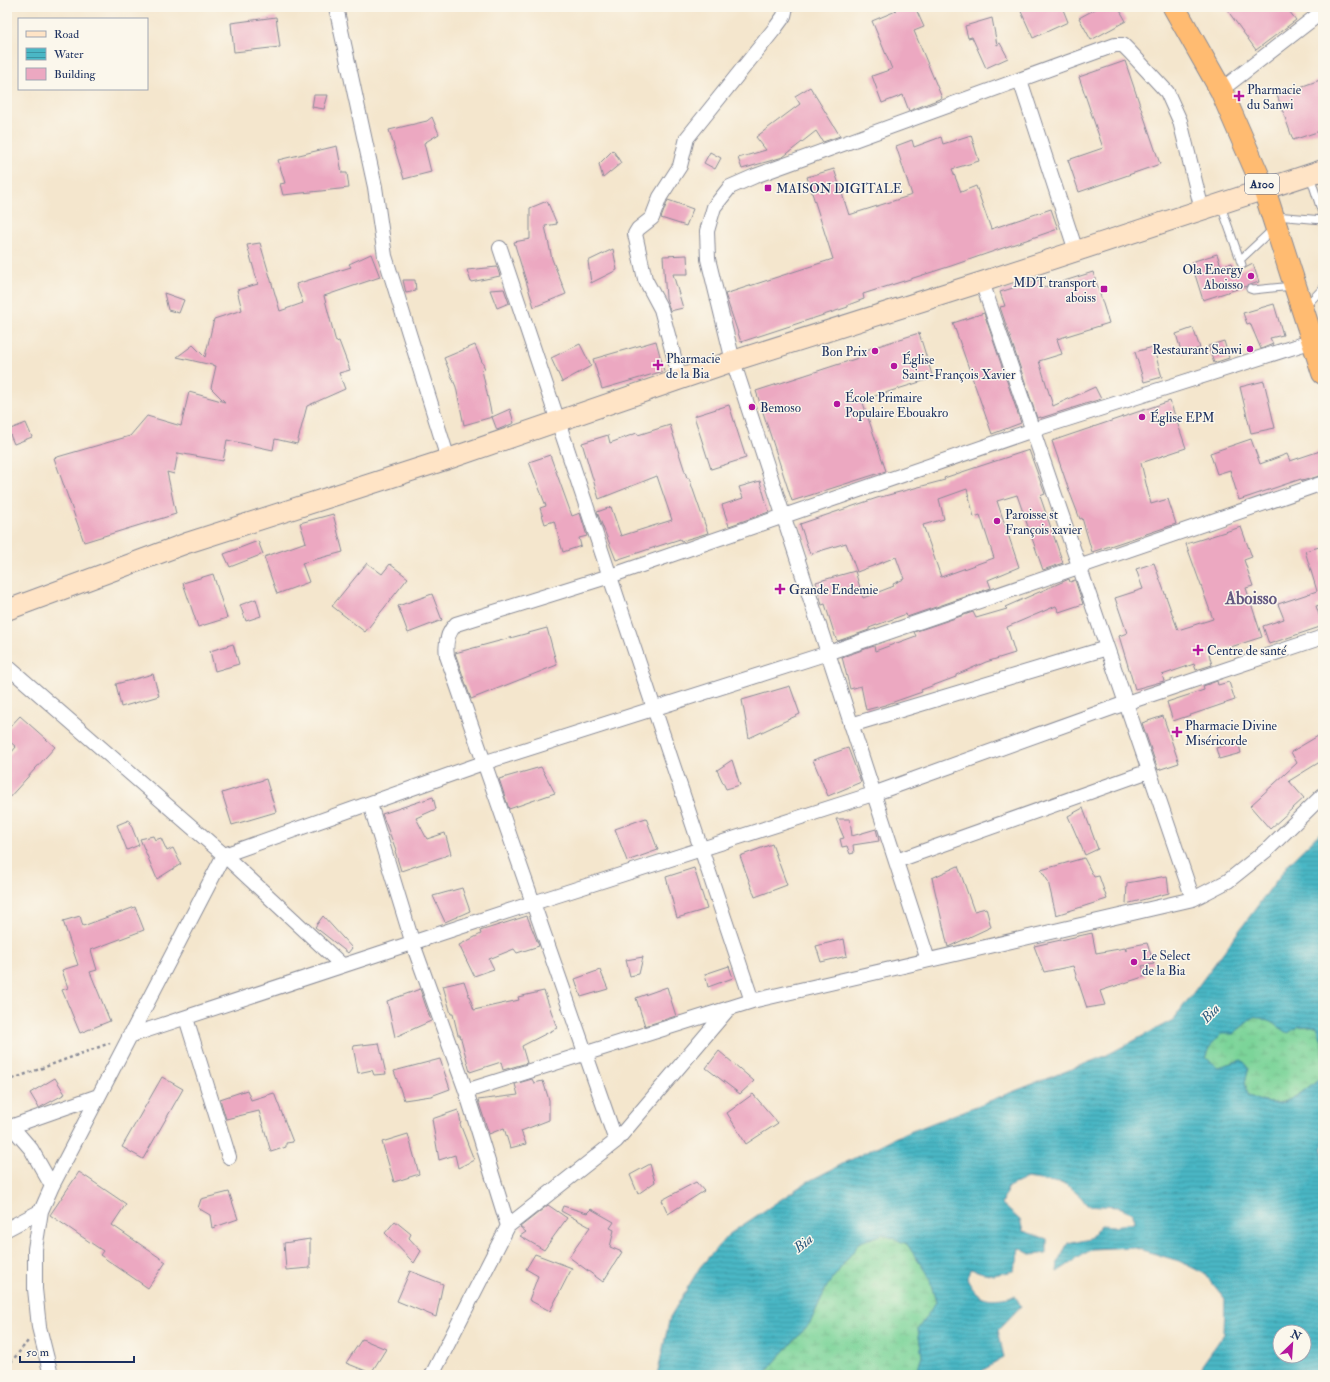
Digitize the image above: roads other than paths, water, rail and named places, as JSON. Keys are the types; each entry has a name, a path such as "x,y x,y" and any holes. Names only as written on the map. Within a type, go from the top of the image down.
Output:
{"highway":[{"name":"A100","path":"1174,7 1221,90 1264,189 1323,373"}],"main road":[{"path":"7,610 187,543 448,458 733,361 982,282 1316,172"}],"street":[{"path":"336,7 376,187 385,256 448,458"},
{"path":"680,379 661,309 645,279 635,234 638,229 652,218 660,197 680,166 687,138 776,27 784,16 786,7"},
{"path":"1221,90 1323,11"},
{"path":"928,960 733,361 708,259 707,231 714,207 730,187 1115,45 1123,45 1167,92 1180,121 1212,207"},
{"path":"1020,80 1076,251"},
{"path":"500,248 700,850 752,1001"},
{"path":"982,282 1193,899"},
{"path":"616,1142 483,764 447,656 447,639 451,629 456,624 610,576 1033,430 1313,341"},
{"path":"51,1375 39,1328 36,1289 35,1249 41,1211 52,1186 98,1096 224,855 483,764 828,653 1323,483"},
{"path":"130,1036 342,965 413,944 533,903 873,794 1126,703 1323,637"},
{"path":"851,725 1107,648"},
{"path":"7,666 224,855 342,965"},
{"path":"896,860 1149,771"},
{"path":"466,1090 752,1001 1193,899 1228,881 1268,849 1323,795"},
{"path":"370,804 413,944 466,1090 508,1226"},
{"path":"432,1375 508,1226 616,1142 729,1008"},
{"path":"186,1018 229,1157"},
{"path":"52,1186 31,1149 10,1127 98,1096"},
{"path":"7,1229 41,1211"}],"lane":[{"path":"1316,172 1323,216"},
{"path":"1212,207 1241,262 1274,221 1323,220"},
{"path":"1250,289 1295,286"},
{"path":"1303,310 1323,288"}],"water":[{"name":"Bia","path":"1323,830 1323,1044 1317,1026 1299,1026 1288,1033 1272,1022 1255,1016 1233,1034 1221,1034 1211,1045 1206,1058 1218,1067 1242,1060 1249,1068 1245,1082 1248,1095 1269,1103 1278,1103 1294,1098 1318,1079 1323,1080 1323,1375 1202,1375 1202,1365 1224,1334 1225,1299 1205,1274 1179,1261 1132,1247 1092,1249 1057,1272 1058,1261 1068,1243 1090,1238 1101,1225 1114,1226 1134,1223 1133,1213 1119,1207 1087,1205 1081,1197 1066,1184 1027,1178 1008,1187 1002,1204 1020,1220 1023,1231 1047,1239 1047,1253 1032,1255 1019,1248 1017,1262 1013,1271 993,1275 970,1269 967,1279 976,1292 981,1296 992,1299 1015,1296 1021,1306 998,1330 1004,1358 983,1370 981,1375 916,1375 922,1356 918,1329 936,1302 929,1277 907,1244 883,1234 860,1242 827,1286 810,1323 771,1366 765,1375 657,1375 670,1317 700,1267 728,1235 807,1182 894,1138 1105,1056 1173,1020 1290,862"}],"place":[{"name":"Pharmacie du Sanwi","path":"1239,96"},
{"name":"MAISON DIGITALE","path":"768,188"},
{"name":"Ola Energy Aboisso","path":"1251,276"},
{"name":"MDT transport aboiss","path":"1104,289"},
{"name":"Restaurant Sanwi","path":"1250,349"},
{"name":"Bon Prix","path":"875,351"},
{"name":"Pharmacie de la Bia","path":"658,365"},
{"name":"Église Saint-François Xavier","path":"894,366"},
{"name":"École Primaire Populaire Ebouakro","path":"837,404"},
{"name":"Bemoso","path":"752,407"},
{"name":"Église EPM","path":"1142,417"},
{"name":"Paroisse st François xavier","path":"997,521"},
{"name":"Grande Endemie","path":"780,589"},
{"name":"Centre de santé","path":"1198,650"},
{"name":"Pharmacie Divine Miséricorde","path":"1177,732"},
{"name":"Le Select de la Bia","path":"1134,962"}],"district":[{"name":"Aboisso","path":"1251,598"}]}
